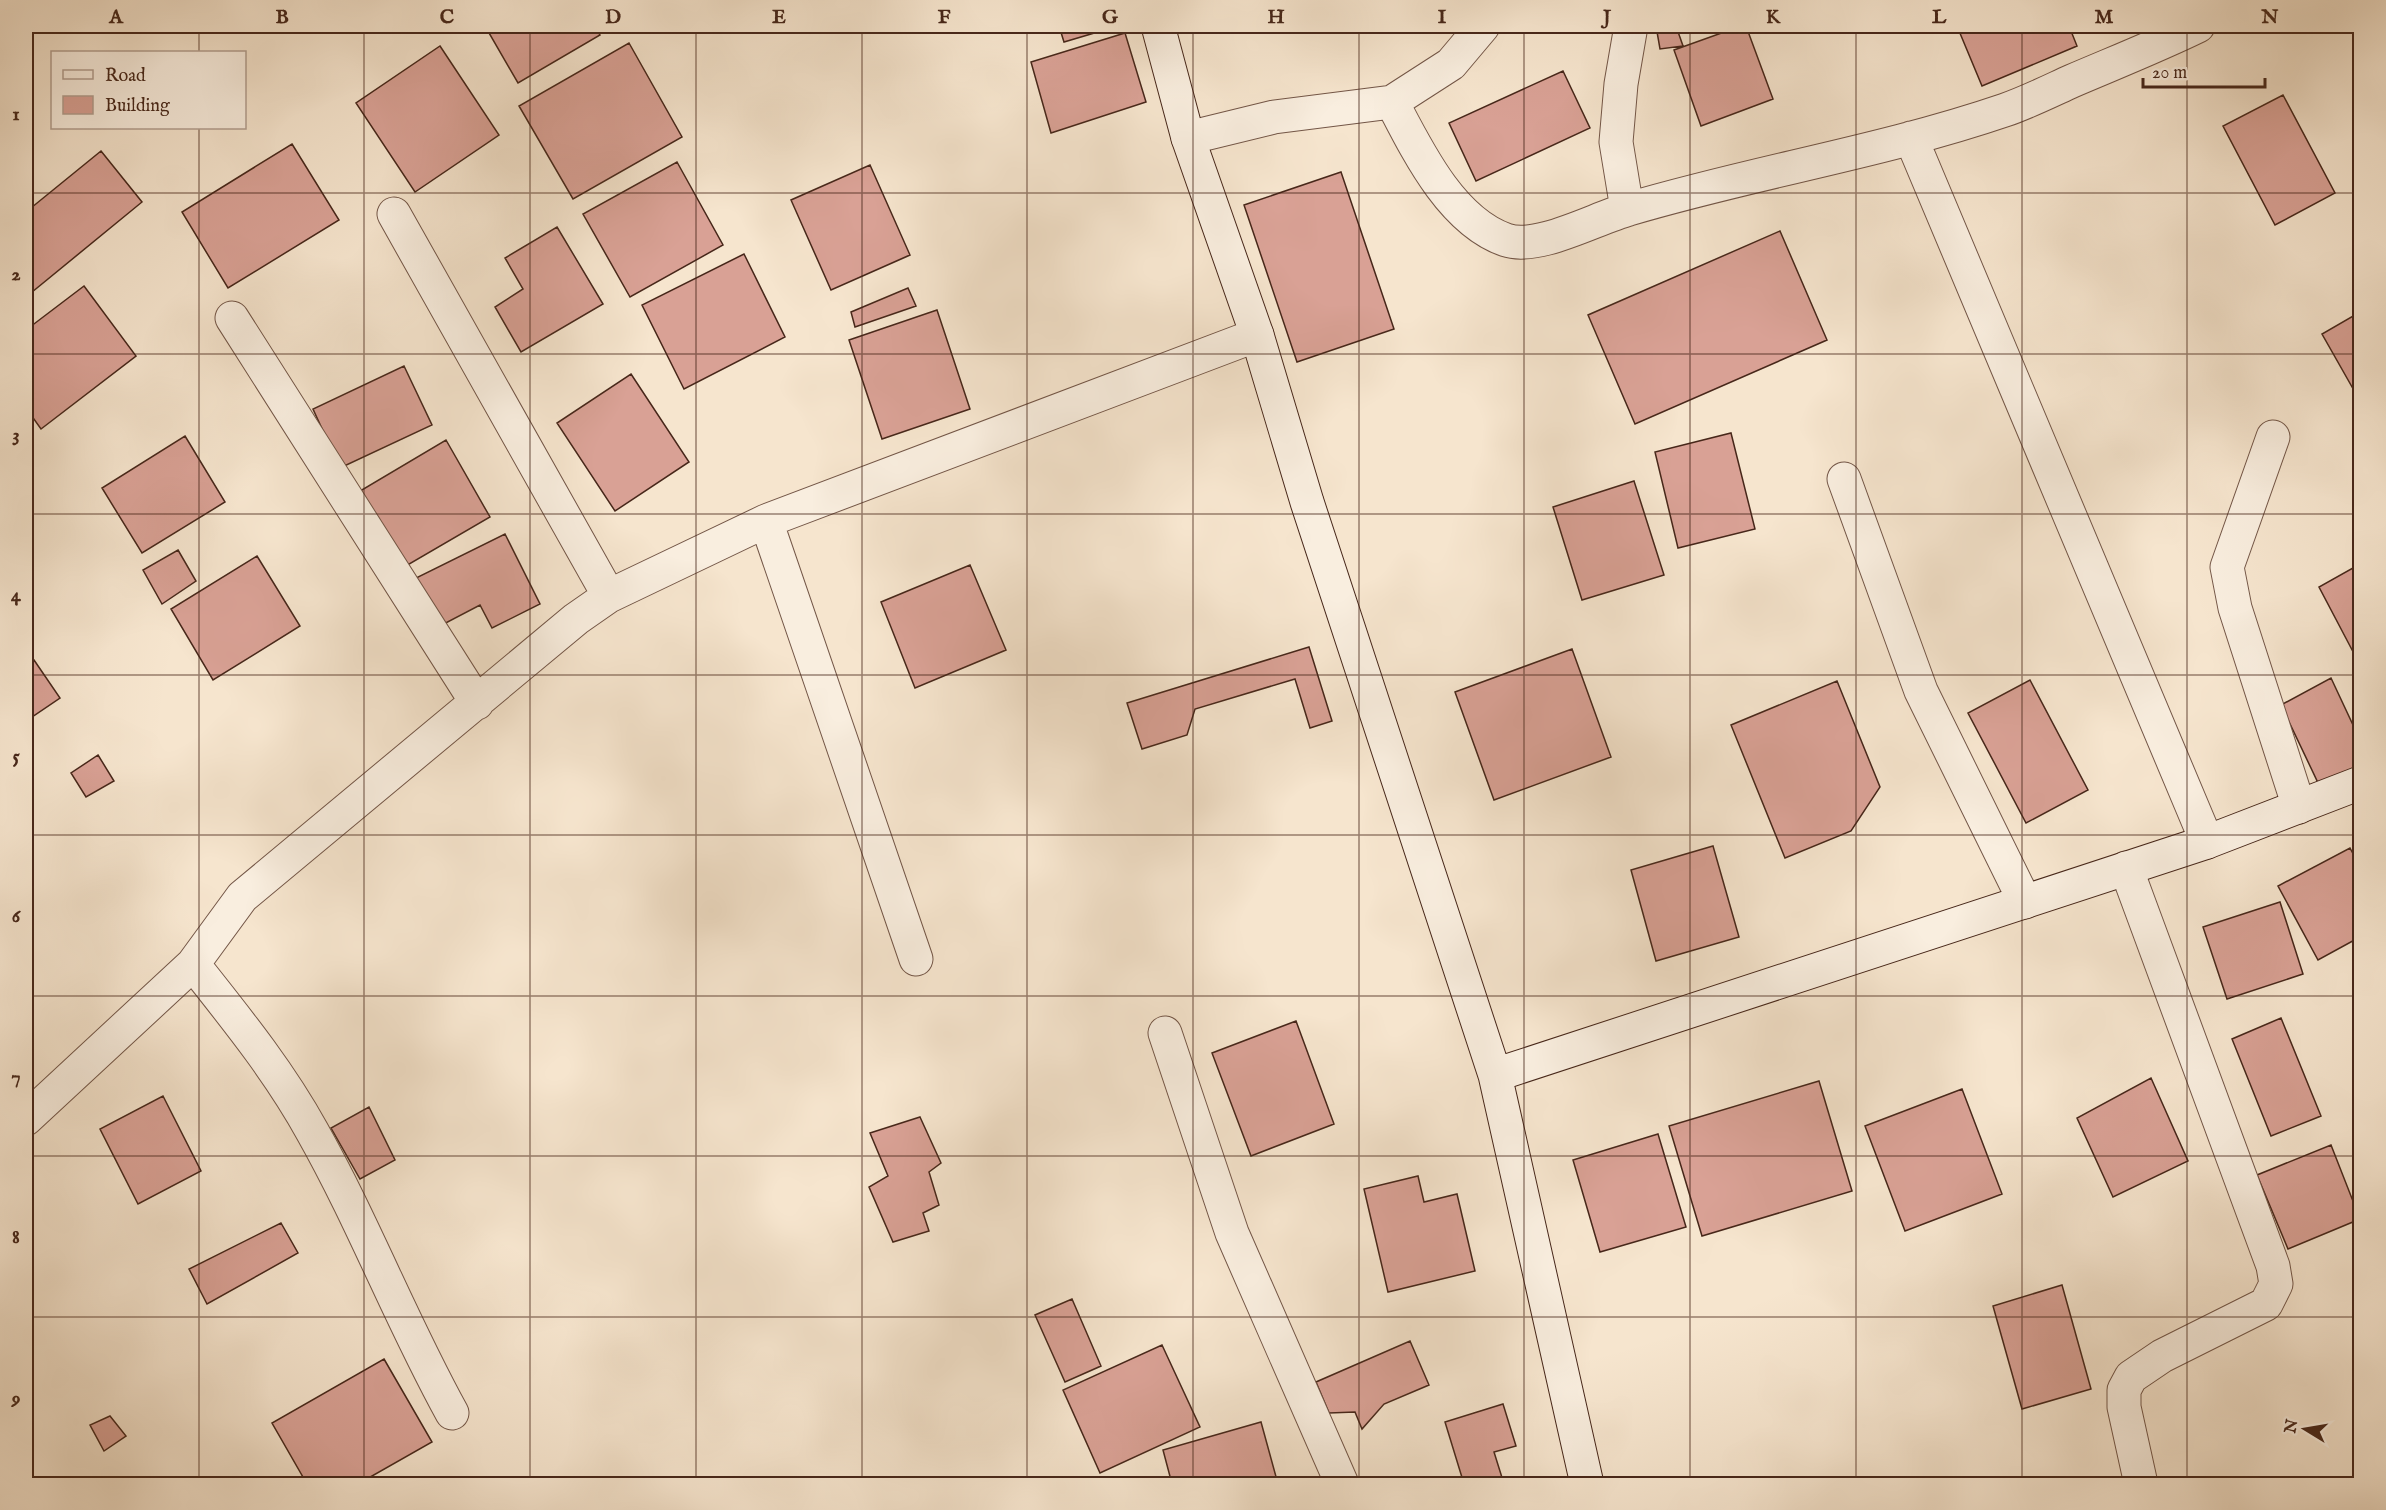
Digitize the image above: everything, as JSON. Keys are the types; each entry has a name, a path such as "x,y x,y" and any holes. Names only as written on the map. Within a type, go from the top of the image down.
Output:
{"street":[{"path":"1158,26 1188,138 1257,335 1311,513 1495,1075 1585,1484"},
{"path":"1188,138 1274,117 1392,102 1451,64 1483,26"},
{"path":"1627,209 1616,142 1621,84 1631,26"},
{"path":"1392,102 1415,145 1450,200 1486,228 1506,240 1529,243 1627,209 1749,176 1911,138 2007,109 2159,34 2198,26"},
{"path":"1911,138 2207,842"},
{"path":"394,213 609,596"},
{"path":"232,318 477,703"},
{"path":"26,1119 193,964 242,897 576,619 609,596 766,521 1257,335"},
{"path":"2273,437 2227,567 2235,608 2299,807"},
{"path":"1844,479 1921,691 2025,902"},
{"path":"766,521 916,959"},
{"path":"1495,1075 2207,842 2361,783"},
{"path":"2126,868 2207,1081 2273,1266 2276,1284 2266,1304 2162,1356 2131,1377 2124,1390 2124,1407 2141,1485"},
{"path":"193,964 251,1037 312,1130 385,1275 426,1367 452,1413"},
{"path":"1165,1033 1232,1233 1342,1485"}],"building":[{"path":"485,26 594,26 600,35 518,83"},
{"path":"1059,26 1118,26 1064,42"},
{"path":"1381,26 1402,26 1383,31"},
{"path":"1656,26 1676,26 1683,46 1660,49"},
{"path":"1746,26 1773,99 1701,126 1674,50"},
{"path":"1957,26 2069,26 2077,46 1982,86"},
{"path":"1125,33 1146,102 1051,133 1031,62"},
{"path":"629,43 682,137 573,199 519,106"},
{"path":"440,46 499,135 415,192 356,103"},
{"path":"1563,71 1590,128 1476,181 1449,123"},
{"path":"2283,95 2335,193 2275,225 2223,126"},
{"path":"292,144 339,220 228,288 182,212"},
{"path":"101,151 142,202 26,297 26,212"},
{"path":"677,162 723,245 630,297 583,214"},
{"path":"870,165 910,255 831,290 791,200"},
{"path":"1341,172 1394,329 1297,362 1244,205"},
{"path":"557,227 603,304 521,352 495,307 523,289 505,258"},
{"path":"1780,231 1827,340 1635,424 1588,315"},
{"path":"744,254 785,337 684,389 642,305"},
{"path":"84,286 136,356 41,429 26,408 26,330"},
{"path":"908,288 916,306 855,327 851,312"},
{"path":"937,310 970,409 882,439 849,340"},
{"path":"2360,312 2360,401 2322,334"},
{"path":"404,366 432,425 340,468 313,409"},
{"path":"631,374 689,462 615,511 557,423"},
{"path":"1731,433 1755,529 1678,548 1655,452"},
{"path":"185,436 225,502 142,553 102,488"},
{"path":"446,440 490,517 399,570 355,494"},
{"path":"1634,481 1664,575 1582,600 1553,507"},
{"path":"505,534 540,604 492,628 480,605 440,626 416,578"},
{"path":"178,550 196,581 162,604 143,570"},
{"path":"257,556 300,626 213,680 171,609"},
{"path":"2360,564 2360,665 2319,587"},
{"path":"970,565 1006,650 915,688 881,602"},
{"path":"1309,647 1332,721 1310,728 1295,679 1195,709 1187,735 1142,749 1127,703"},
{"path":"1572,649 1611,757 1494,800 1455,692"},
{"path":"34,660 60,698 26,721 26,666"},
{"path":"2331,678 2360,740 2360,771 2320,787 2281,705"},
{"path":"2030,680 2088,790 2026,823 1968,713"},
{"path":"1837,681 1880,787 1851,831 1785,858 1731,725"},
{"path":"98,755 114,781 86,797 71,773"},
{"path":"1713,846 1739,937 1656,961 1631,870"},
{"path":"2350,848 2360,867 2360,937 2318,960 2278,886"},
{"path":"2280,902 2303,974 2227,999 2203,927"},
{"path":"2360,967 2360,986 2353,971"},
{"path":"2281,1018 2321,1116 2271,1136 2232,1039"},
{"path":"1296,1021 1334,1124 1251,1156 1212,1053"},
{"path":"2151,1078 2188,1161 2113,1197 2077,1118"},
{"path":"1819,1081 1852,1191 1702,1236 1669,1126"},
{"path":"1962,1089 2002,1194 1905,1231 1865,1126"},
{"path":"163,1096 201,1171 138,1204 100,1129"},
{"path":"369,1107 395,1160 360,1179 331,1128"},
{"path":"920,1117 941,1163 929,1172 939,1205 923,1213 929,1231 893,1242 869,1187 888,1176 870,1133"},
{"path":"1658,1134 1686,1227 1600,1252 1573,1160"},
{"path":"2331,1145 2360,1219 2288,1249 2257,1175"},
{"path":"1418,1176 1424,1202 1457,1194 1475,1271 1388,1292 1364,1189"},
{"path":"281,1223 298,1253 207,1304 189,1269"},
{"path":"2062,1285 2091,1389 2022,1409 1993,1306"},
{"path":"1072,1299 1101,1366 1065,1382 1035,1315"},
{"path":"1410,1341 1429,1385 1384,1404 1362,1429 1355,1412 1329,1413 1316,1382"},
{"path":"1162,1345 1200,1427 1100,1473 1063,1390"},
{"path":"384,1359 432,1442 358,1484 307,1484 272,1423"},
{"path":"1503,1404 1516,1446 1494,1452 1504,1484 1464,1484 1445,1422"},
{"path":"110,1416 126,1436 104,1451 90,1425"},
{"path":"1261,1422 1278,1484 1172,1484 1163,1450"}]}
